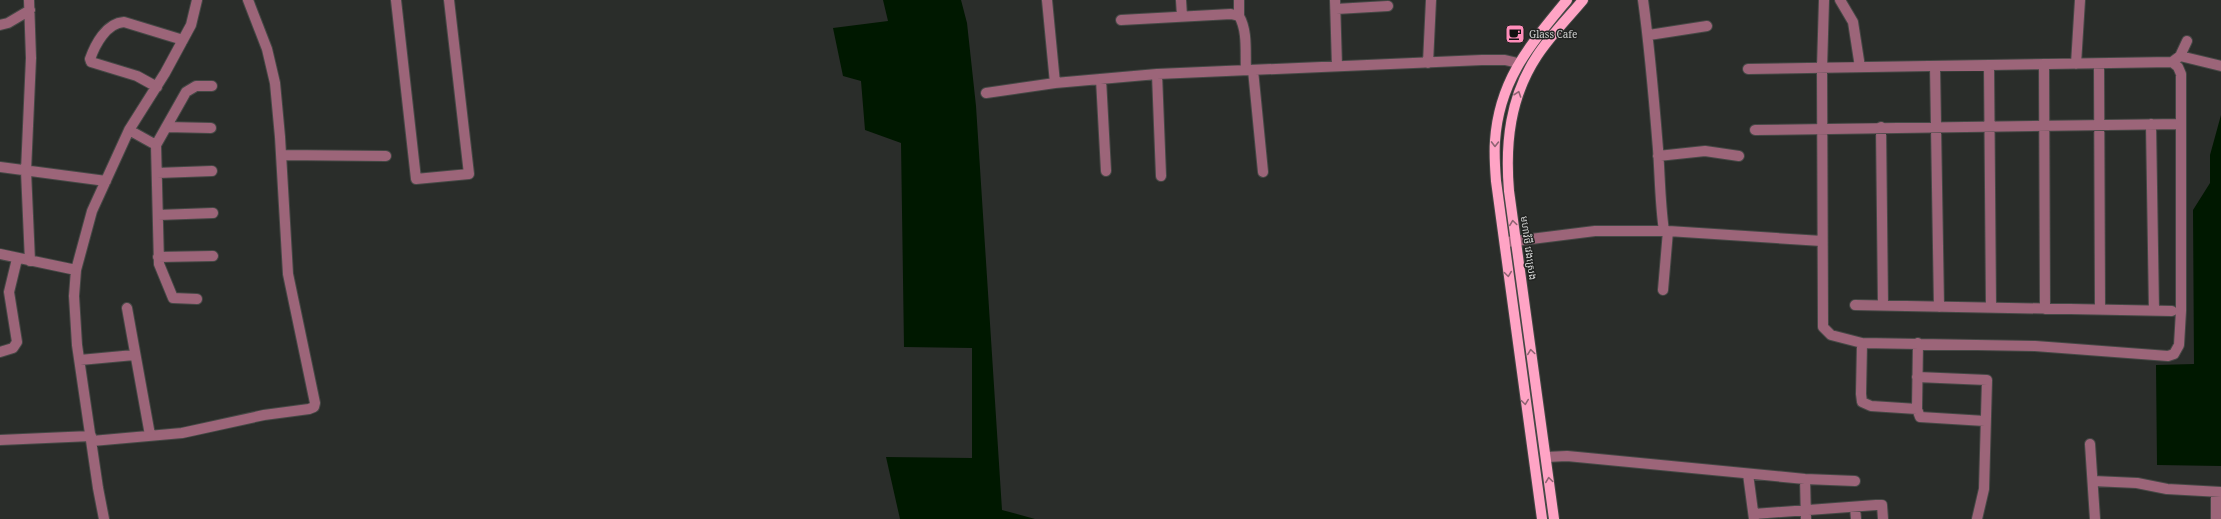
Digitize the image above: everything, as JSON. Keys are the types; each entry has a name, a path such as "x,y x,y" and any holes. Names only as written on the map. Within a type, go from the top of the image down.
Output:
{"main road":[{"path":"1542,519 1496,181 1495,142 1498,115 1506,90 1518,63 1528,47 1567,0"},
{"name":"មហាវិថី វេងស្រេង","path":"1554,519 1516,240 1507,161 1511,116 1524,80 1537,55 1583,0"}],"street":[{"path":"104,519 98,488 80,360 74,296 76,270 92,211 129,130 157,87 191,25 197,0"},
{"path":"0,440 92,438 182,433 264,415 314,407 314,393 303,352 288,274 275,84 267,49 248,0"},
{"path":"396,0 416,180 469,174 449,0"},
{"path":"1047,0 1056,83"},
{"path":"1181,0 1182,16"},
{"path":"1239,0 1239,16 1242,22 1263,172"},
{"path":"1428,63 1431,0"},
{"path":"1643,0 1648,35 1658,156 1659,193 1666,231 1664,290"},
{"path":"1824,0 1822,68 1823,327 1830,335 1862,343 2035,346 2168,356 2174,354 2179,344 2181,311 2181,74 2178,67 2172,62"},
{"path":"1840,0 1853,22 1860,67"},
{"path":"2076,64 2080,0"},
{"path":"0,25 29,5"},
{"path":"29,5 31,58 26,171 30,261"},
{"path":"1337,66 1336,5 1388,6"},
{"path":"1121,20 1231,14 1239,16"},
{"path":"157,87 137,76 92,63 90,59 96,42 115,24 124,22 183,40"},
{"path":"1648,35 1707,26"},
{"path":"1748,69 2172,62 2180,56 2187,41"},
{"path":"2180,56 2221,66"},
{"path":"986,93 1056,83 1157,74 1482,60 1505,60 1518,63"},
{"path":"2044,64 2045,309"},
{"path":"2099,64 2100,310"},
{"path":"1989,65 1992,308"},
{"path":"1936,66 1939,307"},
{"path":"1157,74 1161,176"},
{"path":"1101,79 1106,171"},
{"path":"197,299 173,298 159,264 156,145 191,88 196,86 212,86"},
{"path":"2151,124 2154,311"},
{"path":"1755,130 1881,127 2181,124"},
{"path":"166,127 211,128"},
{"path":"1881,127 1882,306"},
{"path":"129,130 156,145"},
{"path":"1658,156 1705,151 1739,156"},
{"path":"281,156 386,156"},
{"path":"0,167 106,181"},
{"path":"157,173 212,171"},
{"path":"158,215 213,213"},
{"path":"1504,243 1516,240 1595,230 1666,231 1822,241"},
{"path":"0,254 17,259 76,270"},
{"path":"158,257 213,256"},
{"path":"0,352 13,348 17,342 4,292 17,259"},
{"path":"1855,305 2172,311"},
{"path":"127,308 134,355 150,435"},
{"path":"1862,343 1862,402 1871,406 1917,409"},
{"path":"1918,343 1917,409 1920,417 1985,421"},
{"path":"80,360 134,355"},
{"path":"1917,377 1987,380 1984,489 1977,519"},
{"path":"2090,444 2095,519"},
{"path":"1546,457 1567,456 1805,479 1855,481"},
{"path":"1748,474 1754,516 1806,514 1882,505 1883,519"},
{"path":"1805,479 1806,514"},
{"path":"2093,482 2137,483 2167,489 2219,492 2218,518"},
{"path":"1855,507 1856,519"}],"shaded area":[{"path":"883,0 961,0 967,23 976,106 1002,510 1035,519 900,519 886,457 972,458 972,348 904,347 901,143 865,130 861,81 843,76 833,28 888,21"},
{"path":"2221,115 2221,466 2157,465 2156,365 2194,364 2193,210 2210,183 2210,155"}],"place":[{"name":"Glass Cafe","path":"1515,34"}]}
